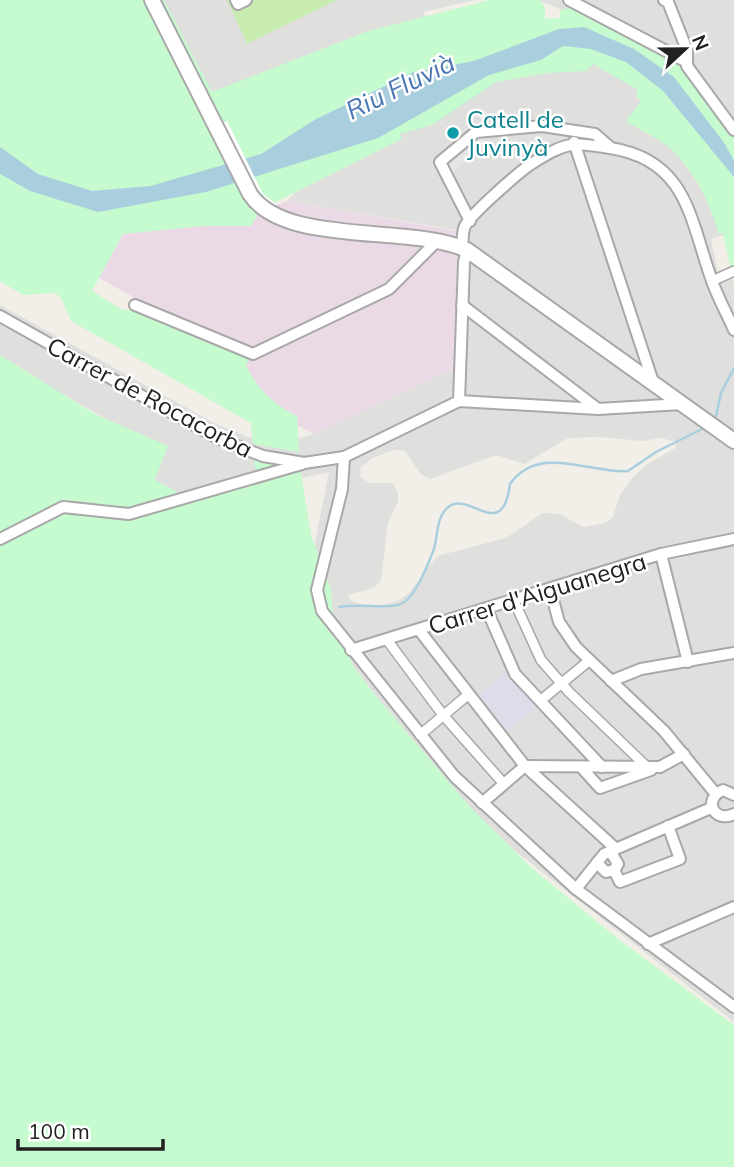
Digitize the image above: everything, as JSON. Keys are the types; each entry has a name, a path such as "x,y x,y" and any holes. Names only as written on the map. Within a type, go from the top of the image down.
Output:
{"street":[{"path":"152,0 250,194 274,216 309,226 465,249 734,441"},
{"path":"569,0 687,62"},
{"path":"664,0 668,2 687,50 687,66 734,130"},
{"path":"470,221 440,162 476,132 542,126 595,134 611,148"},
{"path":"574,142 653,382"},
{"path":"682,404 598,409 459,401 465,226 520,171 557,148 574,142 625,150 659,165 687,204 734,330"},
{"path":"135,305 253,354 389,289 436,243"},
{"path":"715,279 734,271"},
{"path":"463,305 598,409"},
{"name":"Carrer de Rocacorba","path":"0,316 217,438 263,456 304,463 344,457 459,401"},
{"path":"344,457 342,489 317,590 322,611 454,776 482,803 576,889 734,1007"},
{"path":"0,539 63,507 129,514 304,463"},
{"name":"Carrer d'Aiguanegra","path":"351,650 661,554 731,538"},
{"path":"661,554 688,662"},
{"path":"550,589 559,622 590,660 684,754 715,793"},
{"path":"514,601 541,660 647,767"},
{"path":"487,610 516,674 602,767"},
{"path":"419,630 525,766 612,849 618,864 614,870 606,872 597,863"},
{"path":"387,640 443,715 504,784"},
{"path":"611,681 641,670 734,653"},
{"path":"540,701 590,660"},
{"path":"420,734 469,694"},
{"path":"581,767 600,788 660,767 684,754"},
{"path":"482,803 525,766 660,767"},
{"path":"546,785 562,768"},
{"path":"715,793 723,790 734,795"},
{"path":"711,808 715,793"},
{"path":"576,889 612,849 711,808"},
{"path":"711,808 717,816 726,818 734,814"},
{"path":"614,870 620,882 680,859 668,826"},
{"path":"648,944 734,908"}],"shaded area":[{"path":"142,0 476,0 423,12 430,26 200,116"},
{"path":"538,0 734,0 734,142 604,28"},
{"path":"581,58 633,80 663,122 730,233 711,239 718,273 734,268 734,1022 477,821 311,616 303,601 329,472 190,504 149,484 160,449 0,359 0,305 216,424 270,446 314,434 456,230 287,201 300,187 493,78","holes":["600,437 642,441 661,438 676,442 675,448 646,465 633,477 620,495 613,517 605,523 584,527 559,514 543,513 506,538 437,556 409,593 398,601 371,608 350,600 348,595 374,588 381,580 388,523 398,502 398,492 392,483 370,483 360,477 361,467 373,458 393,450 405,451 421,474 430,479 496,455 524,464 568,438"]},
{"path":"479,129 485,142 443,182 431,159 453,146 467,130"},
{"path":"287,201 457,231 457,367 314,434 281,417 248,381 231,352 92,274 117,233 244,218"},
{"path":"508,669 538,706 505,734 476,697"}],"green space":[{"path":"0,0 164,0 212,92 368,31 490,0 540,0 545,7 545,19 560,18 560,11 573,6 672,58 687,71 734,133 734,285 723,233 719,234 711,210 693,175 667,146 626,121 641,101 636,96 638,90 593,64 587,71 547,73 496,82 432,125 400,134 402,139 270,205 259,213 251,226 204,226 123,234 92,291 121,309 150,314 253,354 246,365 256,382 273,401 297,416 299,452 253,444 251,423 71,321 61,298 55,293 23,295 0,281"},
{"path":"227,0 337,0 247,44"},
{"path":"0,355 95,414 168,446 155,480 183,495 256,471 254,461 300,466 311,535 331,589 333,617 340,640 354,667 375,695 471,808 532,868 617,938 734,1025 734,1167 0,1167"}],"water":[{"name":"Riu Fluvià","path":"584,27 634,49 674,77 725,144 734,161 734,177 663,91 626,62 591,49 563,46 541,60 489,75 378,138 206,192 98,212 30,191 0,174 0,147 38,174 92,191 150,186 261,154 316,119 414,72 474,61 559,29"}],"pier":[{"path":"227,121 263,194 276,204 272,221 244,198 211,130"}],"waterway":[{"path":"716,416 721,393 734,368"},
{"path":"339,607 391,606 410,597 428,564 441,517 447,508 465,504 492,513 500,511 506,502 510,484 522,472 535,465 566,463 628,471 656,452 704,428"}],"place":[{"name":"Catell de Juvinyà","path":"453,133"}]}
